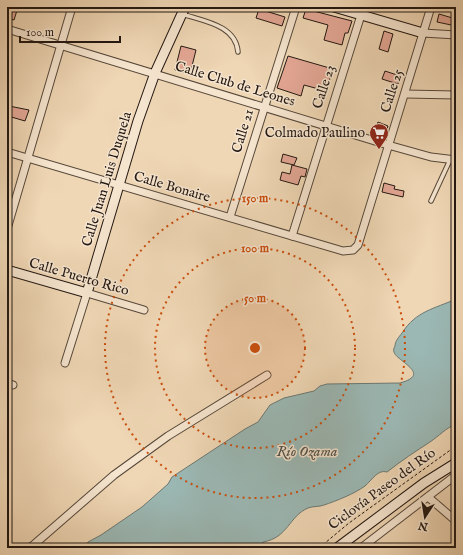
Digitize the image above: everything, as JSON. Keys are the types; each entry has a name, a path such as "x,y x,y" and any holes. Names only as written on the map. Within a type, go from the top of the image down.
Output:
{"street":[{"path":"7,229 72,7"},
{"name":"Calle 21","path":"230,217 296,7"},
{"path":"334,7 423,33 456,35"},
{"name":"Calle 25","path":"353,250 358,245 431,7"},
{"name":"Calle Juan Luis Duquela","path":"65,363 120,186 138,121 155,73 184,10"},
{"name":"Calle 23","path":"292,236 325,126 361,15"},
{"name":"Calle Club de Leones","path":"7,29 388,145 453,160"},
{"path":"405,94 456,95"},
{"name":"Calle Bonaire","path":"7,152 343,251 353,250"},
{"name":"Calle Puerto Rico","path":"7,270 144,310"},
{"path":"30,548 114,475 168,436 267,375"},
{"path":"337,548 424,483 456,464"},
{"path":"361,548 456,475"},
{"path":"428,497 456,521"}],"lane":[{"path":"184,10 228,31 237,45 238,52"},
{"path":"430,201 453,160"}],"path":[{"name":"Ciclovía Paseo del Río","path":"319,548 349,523 456,446"}],"water":[{"name":"Río Ozama","path":"456,299 456,424 387,472 381,472 361,489 322,506 308,508 296,516 283,532 271,540 263,542 259,548 83,548 88,542 142,507 168,484 172,477 258,422 270,405 284,398 314,391 320,386 327,384 400,383 409,379 413,376 413,372 396,356 394,349 396,341 407,326 419,315"}],"building":[{"path":"7,7 18,7 14,20 7,18"},
{"path":"259,9 285,17 282,26 256,18"},
{"path":"306,9 352,21 348,33 345,33 342,45 324,40 328,25 303,18"},
{"path":"439,14 456,19 456,26 437,22"},
{"path":"384,31 393,34 388,52 379,49"},
{"path":"181,46 196,50 190,74 175,70"},
{"path":"288,56 333,69 326,91 304,85 301,96 277,88"},
{"path":"385,71 400,76 398,84 382,79"},
{"path":"9,106 29,110 25,121 8,116"},
{"path":"378,122 388,126 384,138 374,134"},
{"path":"283,154 297,158 294,165 281,162"},
{"path":"292,165 307,169 305,177 301,176 298,185 280,180 282,172 290,174"},
{"path":"384,183 395,186 394,189 404,191 403,197 382,192"}],"place":[{"name":"Colmado Paulino","path":"379,150"}]}
